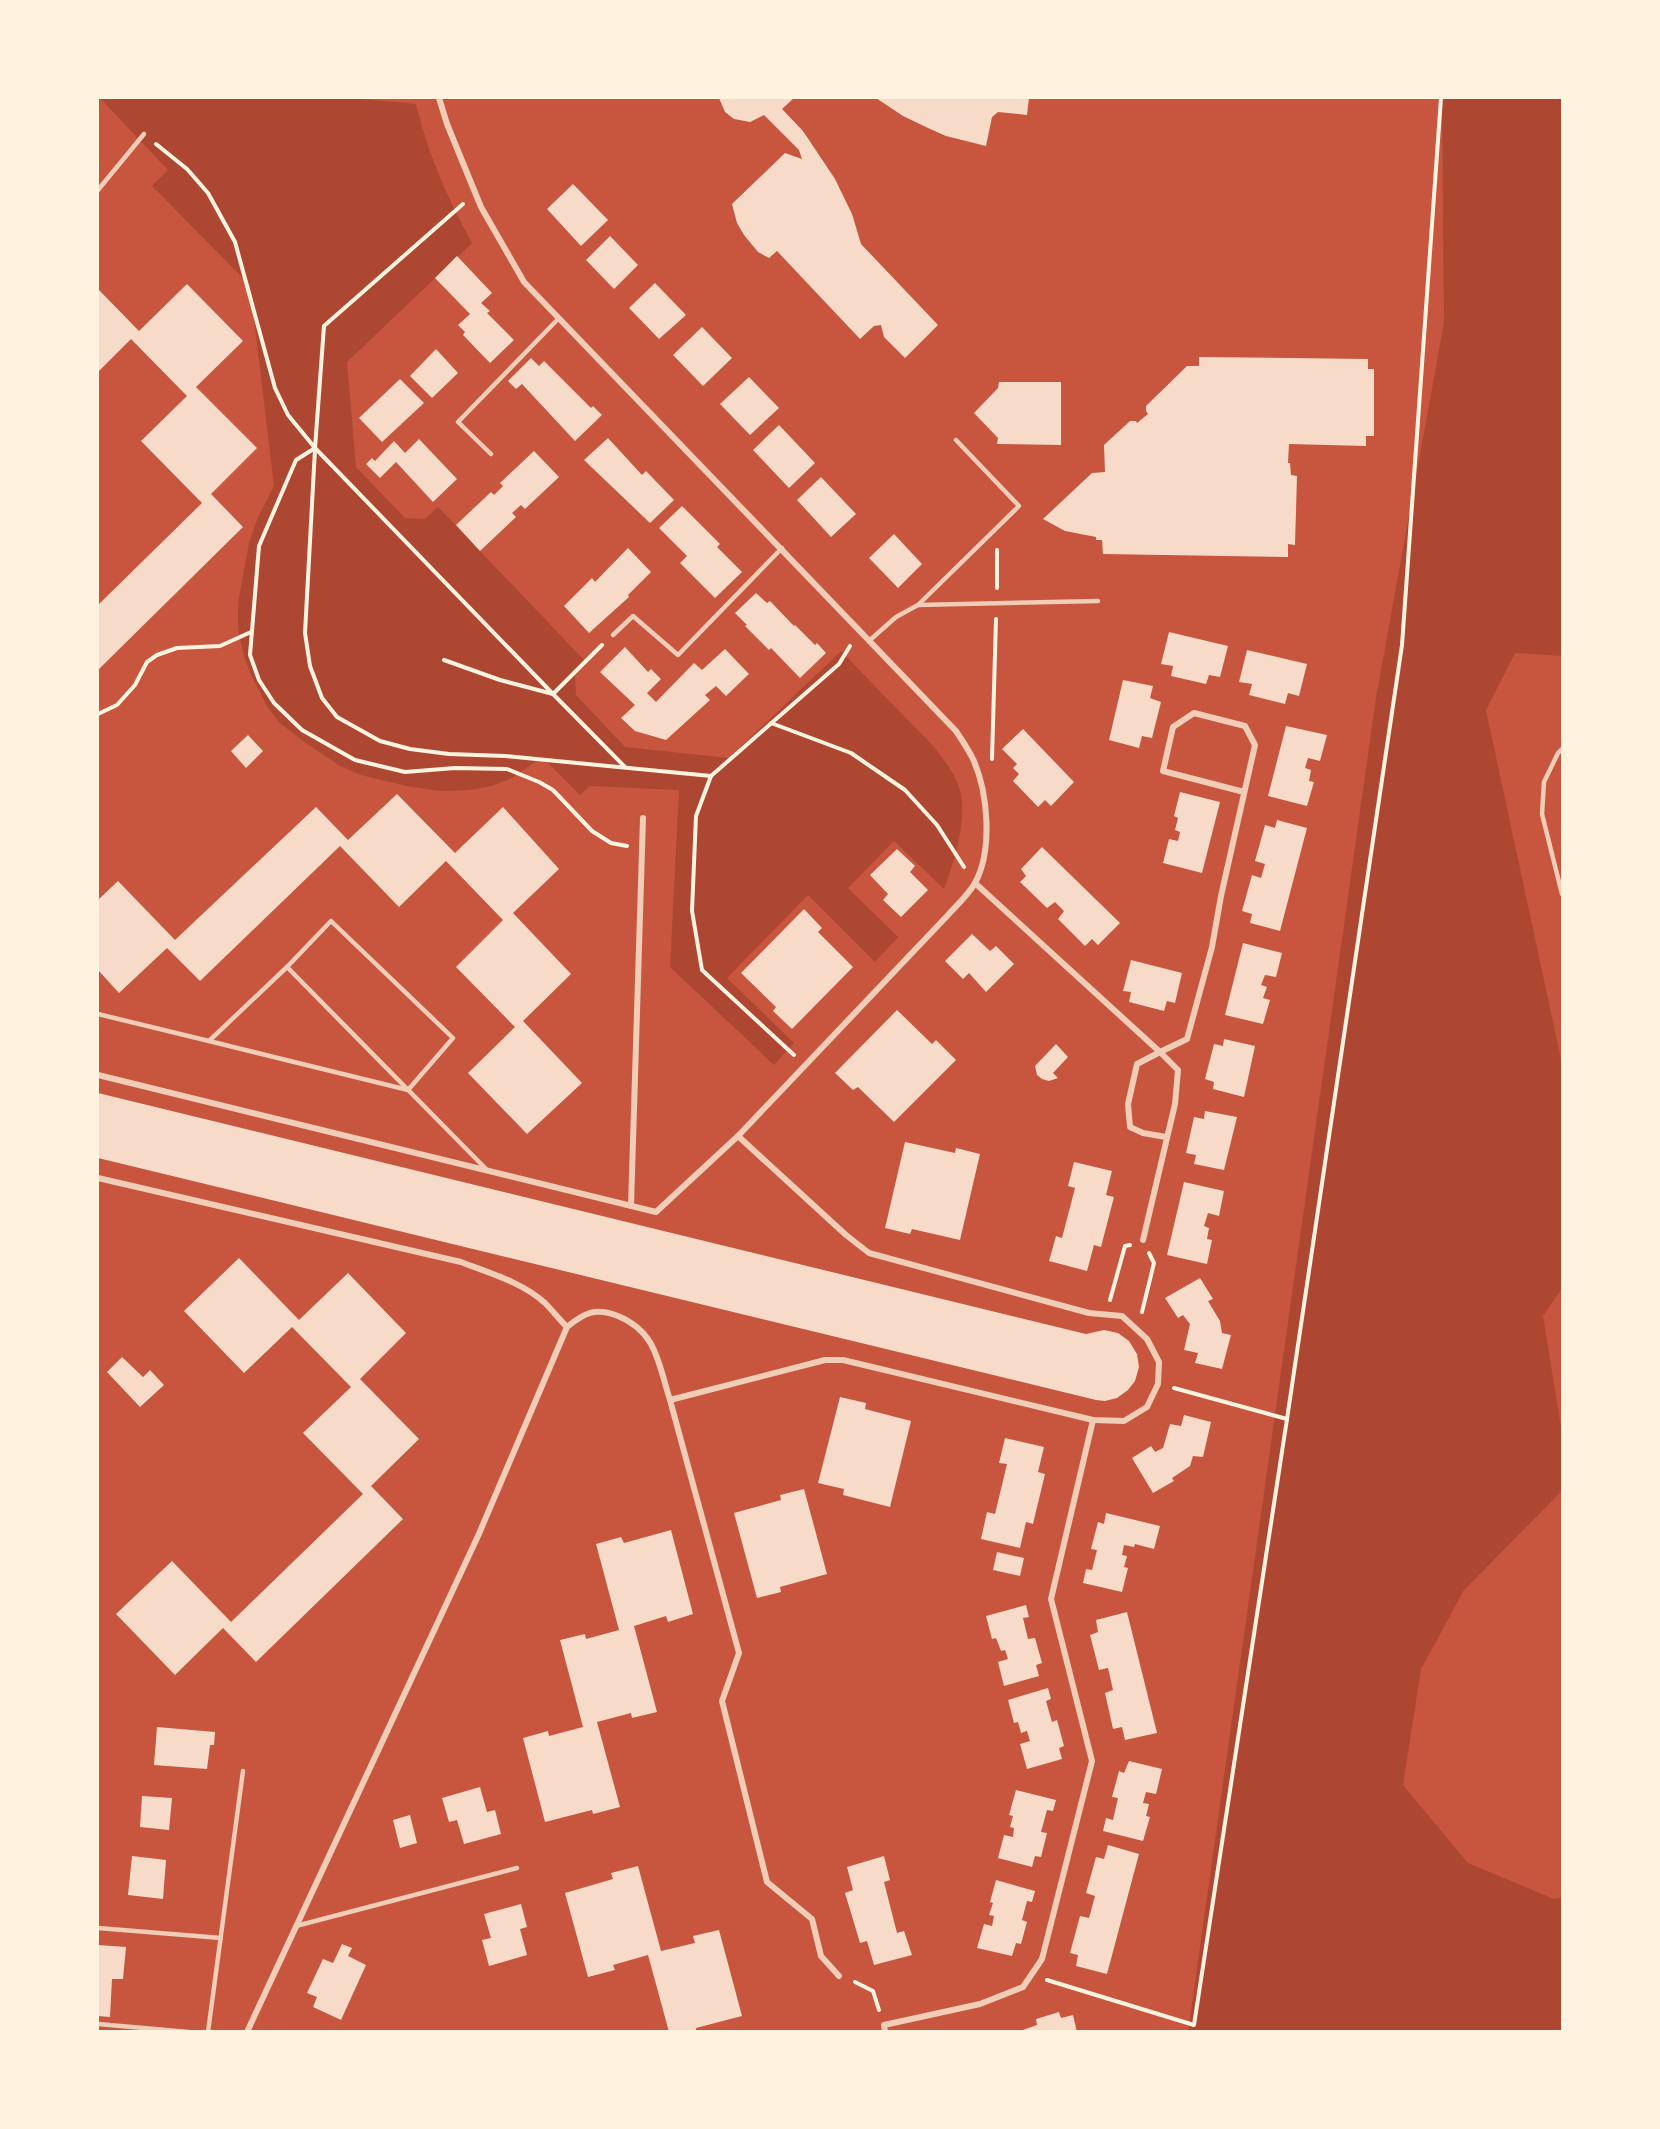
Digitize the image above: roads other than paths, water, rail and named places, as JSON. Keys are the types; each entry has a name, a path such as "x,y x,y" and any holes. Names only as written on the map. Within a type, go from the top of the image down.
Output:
{"street":[{"path":"98,1075 656,1212 738,1136 948,915 975,883 983,861 986,809 982,784 973,759 956,731 524,282 481,207 447,124 440,98"},
{"path":"1167,1137 1143,1133 1130,1126 1128,1104 1137,1064 1186,1039 1212,947 1221,896 1255,745 1245,726 1194,713 1173,727 1163,771 1244,792"},
{"path":"631,1206 643,818"},
{"path":"975,883 1178,1070 1175,1104 1143,1240"},
{"path":"669,1400 825,1360 843,1360 1094,1420 1124,1421 1148,1407 1158,1384 1159,1362 1147,1339 1122,1316 1089,1313 870,1253 846,1235 738,1136"},
{"path":"98,1178 461,1262 525,1289 544,1302 567,1327"},
{"path":"247,2031 478,1536 567,1327 583,1314 600,1311 634,1322 645,1332 652,1345 739,1653 722,1701 767,1882 812,1919 820,1956 839,1976"},
{"path":"884,2028 980,2004 1023,1987 1042,1959 1092,1761 1051,1599 1094,1420"}],"lane":[{"path":"98,190 144,134"},
{"path":"491,454 458,422 559,318"},
{"path":"870,640 896,617 918,605 1019,506 956,440"},
{"path":"613,634 633,616 678,655 782,548"},
{"path":"918,605 1098,601"},
{"path":"1563,749 1558,753 1544,782 1542,814 1563,894"},
{"path":"208,1041 287,967 331,921 453,1038 408,1090"},
{"path":"287,967 488,1171"},
{"path":"98,1014 408,1090"},
{"path":"208,2031 243,1771"},
{"path":"296,1926 517,1868"},
{"path":"98,1928 221,1938"},
{"path":"98,2024 189,2031"}]}
